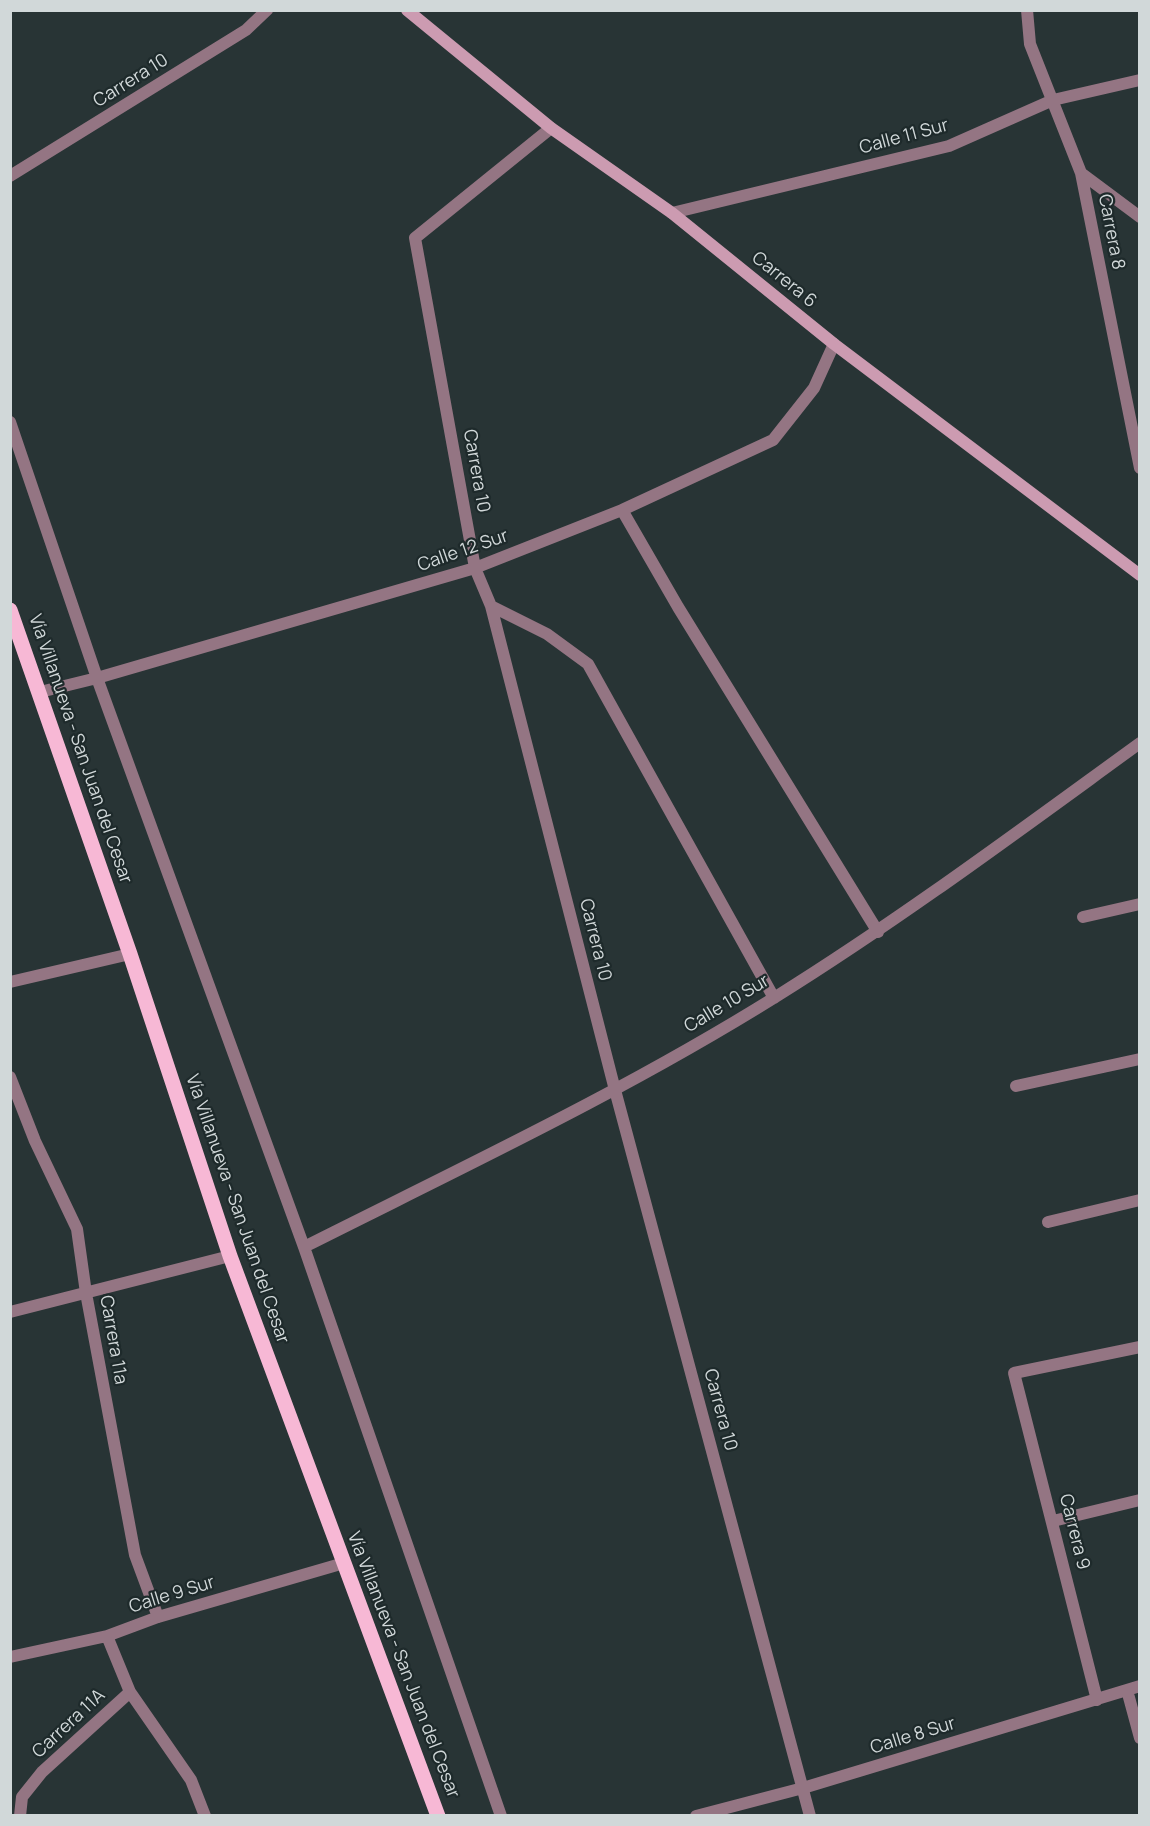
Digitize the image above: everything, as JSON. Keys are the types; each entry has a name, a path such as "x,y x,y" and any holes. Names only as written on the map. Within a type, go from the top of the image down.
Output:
{"main road":[{"name":"Vía Villanueva - San Juan del Cesar","path":"10,610 16,639 40,692 230,1256 438,1815"}],"street":[{"name":"Carrera 10","path":"10,177 246,30 267,10"},
{"name":"Carrera 6","path":"407,10 551,128 672,213 834,344 1140,575"},
{"name":"Carrera 8","path":"1027,10 1030,44 1081,173 1140,468"},
{"name":"Calle 11 Sur","path":"672,213 949,146 1053,100 1140,80"},
{"name":"Carrera 10","path":"551,128 415,238 475,568 490,606 615,1090 810,1815"},
{"path":"1081,173 1140,217"},
{"name":"Calle 12 Sur","path":"40,692 97,678 475,568 622,510 773,440 814,388 834,344"},
{"path":"10,422 97,678 304,1247 501,1815"},
{"path":"622,510 878,932"},
{"path":"490,606 548,634 588,664 774,998"},
{"name":"Calle 10 Sur","path":"304,1247 615,1090 774,998 878,932 1140,743"},
{"path":"1083,917 1140,904"},
{"path":"10,982 130,954"},
{"path":"1016,1086 1140,1059"},
{"name":"Carrera 11a","path":"10,1077 35,1141 77,1228 86,1293 135,1555 158,1617"},
{"path":"1048,1222 1140,1200"},
{"path":"10,1312 230,1256"},
{"name":"Carrera 9","path":"1097,1700 1014,1373 1140,1347"},
{"path":"1053,1521 1140,1500"},
{"name":"Calle 9 Sur","path":"10,1657 107,1636 158,1617 344,1563"},
{"name":"Carrera 11a","path":"107,1636 130,1692 191,1780 205,1815"},
{"path":"1133,1688 1140,1738"},
{"name":"Calle 8 Sur","path":"696,1815 803,1788 1133,1688"},
{"name":"Carrera 11A","path":"20,1815 22,1797 42,1772 130,1692"}]}
